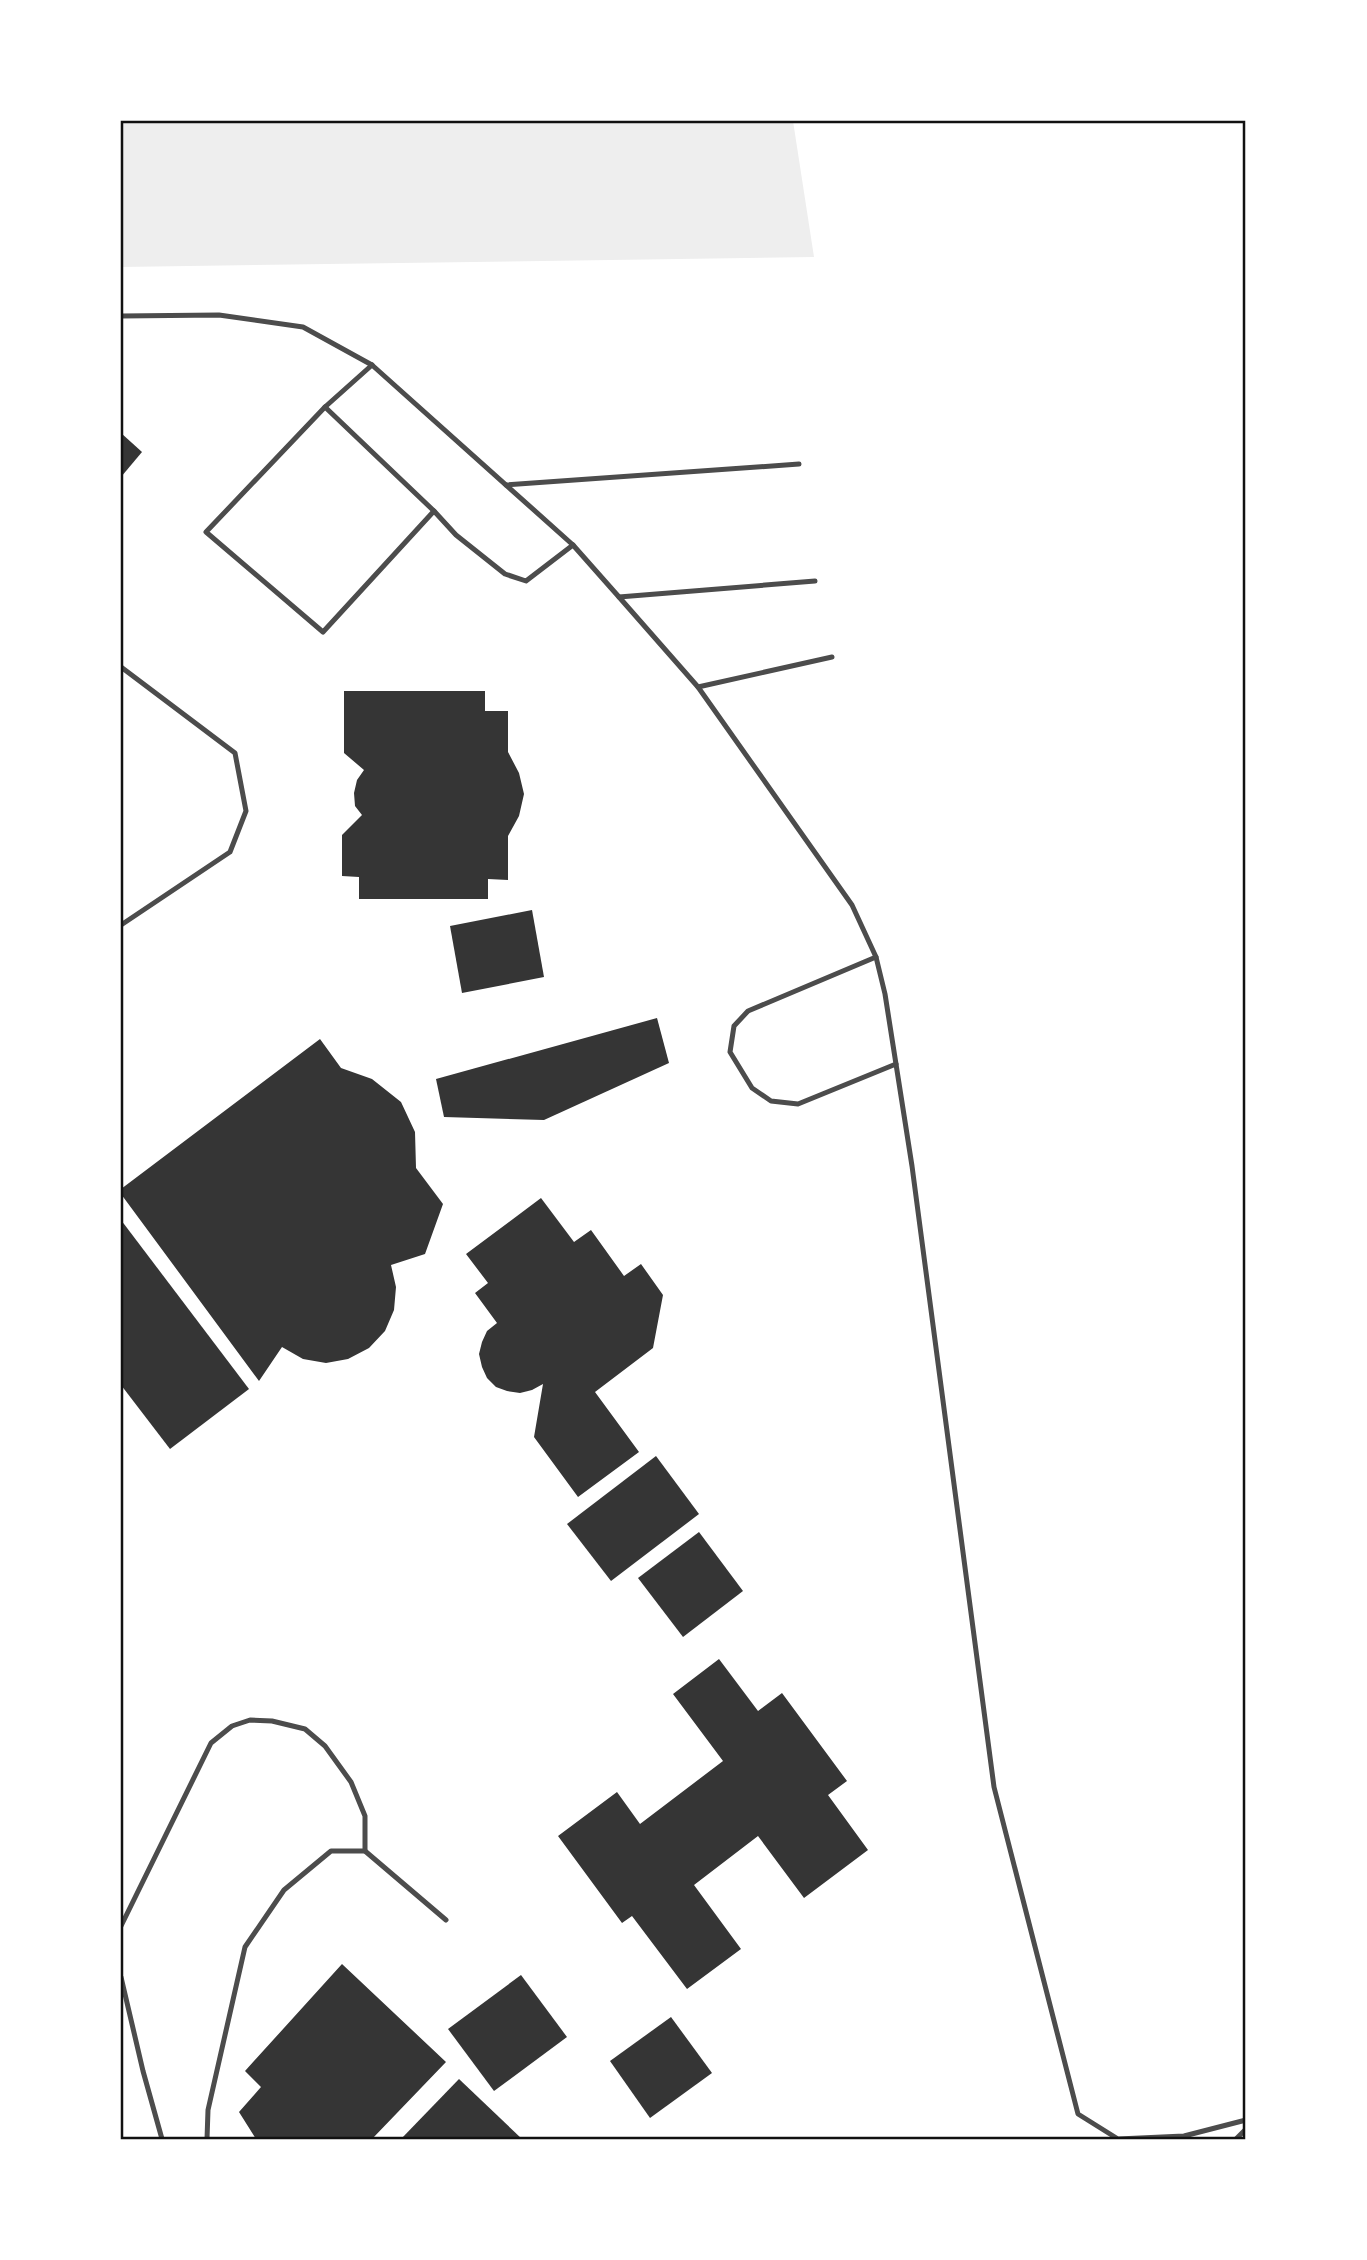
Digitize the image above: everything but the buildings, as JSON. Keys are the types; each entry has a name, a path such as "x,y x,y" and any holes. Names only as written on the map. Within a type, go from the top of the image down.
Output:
{"lane":[{"path":"121,316 219,315 303,327 372,365 573,545 698,687 852,905 876,957 886,995 912,1166 994,1787 1078,2114 1118,2139 1184,2136 1246,2120"},
{"path":"372,365 325,407 206,532 323,632 435,511"},
{"path":"325,407 435,511 456,535 505,574 526,581 573,545"},
{"path":"506,485 799,464"},
{"path":"619,597 815,581"},
{"path":"698,687 832,657"},
{"path":"121,667 235,753 246,811 230,852 121,925"},
{"path":"876,957 748,1011 734,1026 730,1052 752,1088 771,1101 798,1104 896,1064"},
{"path":"121,1926 211,1743 232,1726 250,1720 289,1724 305,1729 325,1746 351,1783 365,1816 365,1851"},
{"path":"207,2139 208,2110 245,1947 284,1889 331,1851 365,1851 446,1920"},
{"path":"121,1977 162,2139"},
{"path":"1236,2139 1246,2129"}],"shaded area":[{"path":"121,121 793,121 814,257 121,267"}]}
